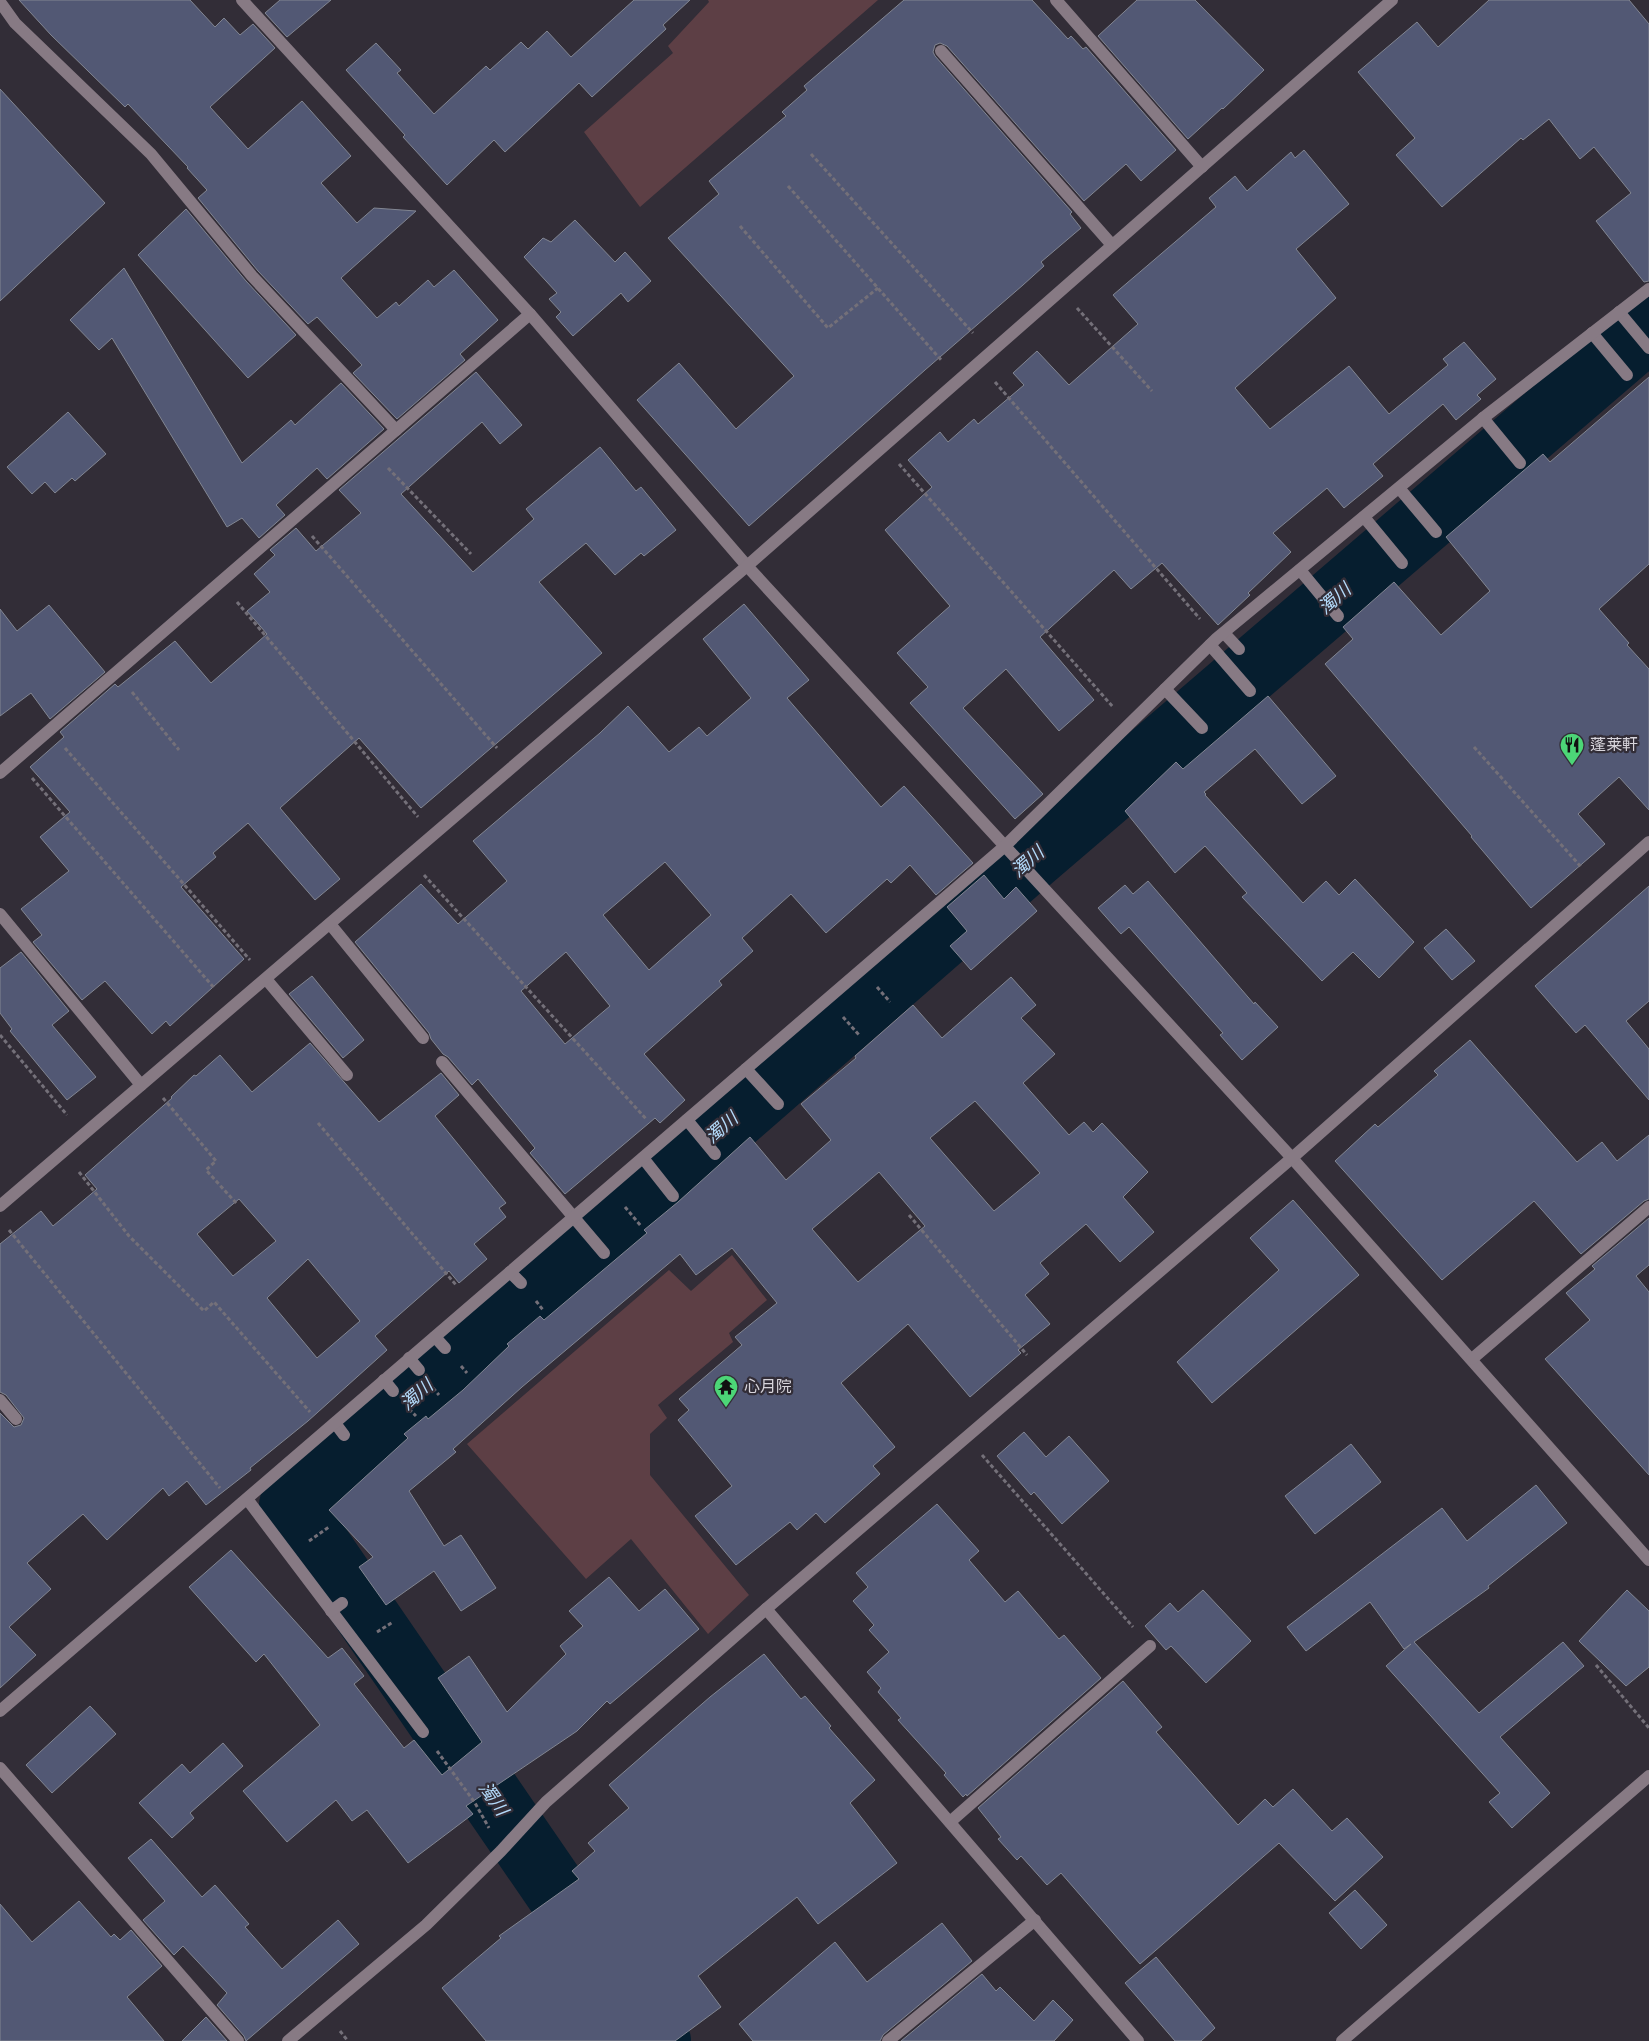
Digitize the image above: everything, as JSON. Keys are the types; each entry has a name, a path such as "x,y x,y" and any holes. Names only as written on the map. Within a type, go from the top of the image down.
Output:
{"street":[{"path":"242,0 530,314 747,566 1292,1158 1649,1560"},
{"path":"1056,0 1202,166"},
{"path":"0,1206 514,768 1392,0"},
{"path":"0,2 15,24 151,154 252,276 396,430"},
{"path":"941,52 1112,246"},
{"path":"0,1711 574,1217 612,1193 643,1158 687,1120 750,1073 865,974 1005,846 1217,639 1483,418 1649,289"},
{"path":"1619,312 1649,348"},
{"path":"0,773 530,314"},
{"path":"1592,333 1627,375"},
{"path":"1483,418 1520,463"},
{"path":"1399,488 1436,532"},
{"path":"1364,517 1402,563"},
{"path":"1300,570 1338,616"},
{"path":"1217,639 1239,649"},
{"path":"1217,639 1225,662 1250,691"},
{"path":"1165,688 1202,728"},
{"path":"288,2041 426,1926 546,1802 766,1609 1292,1158 1649,842"},
{"path":"0,914 144,1083"},
{"path":"330,924 423,1038"},
{"path":"266,979 347,1075"},
{"path":"442,1062 604,1253"},
{"path":"750,1073 778,1104"},
{"path":"687,1120 715,1154"},
{"path":"643,1158 673,1196"},
{"path":"1472,1360 1649,1207"},
{"path":"510,1272 521,1283"},
{"path":"435,1337 445,1348"},
{"path":"410,1358 419,1370"},
{"path":"384,1380 394,1392"},
{"path":"0,1400 16,1419"},
{"path":"331,1427 344,1435"},
{"path":"247,1499 331,1611 361,1641 423,1732"},
{"path":"290,1556 301,1548"},
{"path":"331,1611 342,1603"},
{"path":"766,1609 1138,2041"},
{"path":"950,1822 1150,1646"},
{"path":"0,1769 238,2041"},
{"path":"1342,2041 1649,1776"},
{"path":"888,2041 1035,1920"}],"path":[{"path":"812,154 990,352"},
{"path":"788,186 959,380"},
{"path":"740,226 828,328 878,288"},
{"path":"1061,290 1152,391"},
{"path":"979,363 1217,639"},
{"path":"883,446 1128,725"},
{"path":"372,451 471,554"},
{"path":"296,518 514,768"},
{"path":"220,582 434,836"},
{"path":"116,672 179,750"},
{"path":"50,730 266,979"},
{"path":"1474,747 1599,886"},
{"path":"16,759 232,1008"},
{"path":"408,858 665,1139"},
{"path":"831,1003 858,1036"},
{"path":"0,1035 84,1135"},
{"path":"144,1083 216,1162 206,1170 237,1204"},
{"path":"318,1122 472,1305"},
{"path":"63,1152 129,1236 204,1311 214,1302 331,1427"},
{"path":"612,1193 640,1226"},
{"path":"909,1215 1042,1372"},
{"path":"6,1227 236,1508"},
{"path":"966,1437 1150,1646"},
{"path":"301,1548 329,1527"},
{"path":"1596,1665 1649,1728"},
{"path":"423,1732 475,1803 502,1849"}],"shaded area":[{"path":"708,0 878,0 640,207 584,132 673,53 668,46 709,2"},
{"path":"732,1255 767,1300 729,1333 733,1342 658,1405 667,1418 650,1434 650,1475 749,1595 708,1634 631,1539 586,1579 467,1444 669,1270 691,1291"}],"building":[{"path":"19,0 190,0 215,27 224,18 240,35 253,24 275,48 210,107 248,149 302,101 351,156 321,183 357,223 374,208 416,211 341,278 377,318 396,302 399,306 428,280 434,287 454,270 498,320 460,354 465,360 397,419 353,373 362,365 317,317 308,324 258,271 198,198 207,190 188,167 128,104 125,107 51,35"},
{"path":"280,0 331,0 287,37 265,13"},
{"path":"634,0 690,0 663,25 666,29 592,97 579,83 505,152 494,140 447,185 346,70 376,43 401,70 397,73 434,114 486,66 490,70 521,42 528,49 547,31 571,57"},
{"path":"904,0 1032,0 1068,39 1071,36 1083,49 1086,47 1176,150 1141,181 1126,164 1084,201 947,46 940,43 935,45 933,52 935,56 1072,212 1070,214 1081,228 1041,262 1044,266 1023,285 749,526 637,400 679,363 736,429 794,376 668,238 719,194 709,181 786,116 782,112 807,90 804,86"},
{"path":"1137,0 1195,0 1264,70 1188,139 1098,36"},
{"path":"1489,0 1629,0 1649,24 1649,281 1644,282 1596,221 1631,193 1594,147 1580,159 1549,119 1523,140 1521,138 1442,207 1396,155 1415,138 1358,72 1417,22 1438,47"},
{"path":"0,89 105,203 0,301"},
{"path":"1304,150 1349,204 1296,249 1336,298 1235,388 1270,429 1349,366 1389,414 1448,365 1443,359 1464,342 1496,379 1477,395 1481,399 1456,420 1443,404 1373,464 1383,476 1344,508 1327,488 1273,533 1291,552 1218,625 1162,563 1131,589 1114,570 1040,637 1094,700 1059,731 1006,669 963,708 1043,794 1015,819 910,703 928,687 897,653 950,606 885,530 932,487 908,460 940,432 948,442 974,419 978,424 1024,385 1013,373 1037,351 1069,385 1138,324 1113,295 1216,207 1209,198 1235,176 1247,191 1291,152 1295,158"},
{"path":"186,209 246,281 296,335 248,378 138,255"},
{"path":"575,220 615,262 625,252 651,281 628,302 621,293 573,336 556,317 561,312 549,299 557,293 524,257 543,238 551,242"},
{"path":"124,268 242,463 291,420 295,425 341,383 384,429 327,479 317,468 276,505 285,515 259,538 242,518 227,527 112,338 99,350 70,320"},
{"path":"476,372 522,425 500,444 482,422 401,494 473,572 534,519 526,509 600,447 636,491 641,487 676,530 644,556 641,553 615,575 586,543 539,582 602,653 421,808 359,738 280,808 340,879 315,900 248,823 213,853 216,857 181,887 244,959 170,1026 166,1021 152,1034 105,981 82,1000 33,942 42,935 21,909 69,871 40,837 70,812 30,767 64,737 60,732 115,684 118,687 175,641 211,683 267,634 247,611 270,592 254,574 275,555 270,550 296,528 316,551 361,513 339,490"},
{"path":"1649,377 1649,564 1599,609 1629,643 1627,645 1649,669 1649,810 1619,777 1578,814 1605,844 1531,908 1325,664 1353,639 1343,627 1394,582 1441,635 1490,591 1446,537 1543,454 1550,462"},
{"path":"68,412 106,454 75,481 72,478 55,493 45,482 32,494 7,467"},
{"path":"744,604 809,680 787,698 881,807 904,786 973,863 936,895 910,865 891,883 887,879 826,933 791,894 742,938 753,951 719,981 722,985 644,1054 685,1100 660,1123 655,1118 565,1194 530,1153 535,1148 478,1079 472,1085 448,1057 443,1054 431,1039 429,1033 355,942 421,884 458,924 507,881 473,841 600,733 628,706 669,752 699,727 707,736 751,698 703,639","holes":["665,862 711,915 649,970 603,915","566,952 610,1006 565,1044 521,991"]},
{"path":"49,605 105,672 50,719 31,693 0,716 0,609 17,631"},
{"path":"1268,696 1336,776 1302,804 1255,749 1204,792 1205,795 1303,903 1326,881 1339,895 1355,879 1414,942 1379,978 1353,952 1322,981 1242,897 1247,893 1205,846 1175,873 1125,811 1176,762 1183,769"},
{"path":"984,875 1004,899 1016,887 1037,911 971,970 950,946 967,931 947,907"},
{"path":"1148,881 1254,1004 1255,1002 1278,1027 1242,1060 1220,1035 1223,1033 1129,927 1121,934 1098,908 1125,885 1133,894"},
{"path":"1649,886 1649,1001 1626,1021 1649,1049 1649,1100 1585,1025 1576,1033 1535,986"},
{"path":"1446,929 1475,961 1452,980 1424,948"},
{"path":"21,952 69,1011 52,1025 96,1077 67,1100 10,1031 12,1029 0,1013 0,968"},
{"path":"312,976 364,1040 343,1058 289,994"},
{"path":"1011,977 1036,1005 1021,1018 1055,1054 1023,1083 1069,1135 1084,1122 1093,1132 1102,1123 1148,1172 1123,1197 1154,1232 1120,1262 1086,1224 1040,1263 1049,1274 1025,1295 1050,1324 1018,1350 1021,1353 970,1397 908,1324 841,1383 895,1447 873,1466 880,1474 825,1523 816,1513 797,1530 790,1522 736,1565 695,1516 732,1486 678,1420 689,1410 679,1399 742,1345 735,1337 777,1303 732,1248 696,1275 680,1254 522,1387 453,1449 456,1452 409,1491 444,1546 461,1535 496,1588 461,1611 434,1571 386,1605 359,1567 373,1557 329,1510 408,1438 404,1434 426,1416 428,1419 463,1390 509,1346 507,1344 540,1316 544,1320 647,1233 644,1230 750,1137 786,1180 831,1140 801,1104 856,1058 855,1056 913,1005 942,1038","holes":["975,1101 1040,1173 994,1211 930,1138","879,1172 925,1226 858,1282 812,1229"]},
{"path":"1470,1040 1577,1162 1602,1142 1617,1161 1649,1135 1649,1199 1644,1201 1581,1254 1534,1201 1442,1280 1335,1161 1375,1124 1378,1127 1438,1075 1434,1071"},
{"path":"310,1043 379,1122 441,1073 459,1095 435,1116 506,1203 499,1208 506,1217 474,1244 487,1259 459,1283 449,1271 375,1336 387,1350 308,1421 250,1468 251,1470 206,1505 187,1481 169,1496 163,1488 107,1540 83,1514 27,1563 51,1589 9,1627 36,1655 0,1688 0,1413 14,1427 21,1425 24,1418 6,1395 0,1392 0,1244 41,1211 53,1226 97,1189 85,1175 172,1098 194,1075 196,1076 220,1055 252,1092","holes":["239,1199 276,1241 233,1276 197,1234","308,1259 360,1321 317,1358 267,1298"]},
{"path":"1293,1200 1359,1275 1212,1403 1177,1362 1279,1270 1250,1238"},
{"path":"1649,1218 1649,1265 1636,1276 1649,1292 1649,1475 1545,1359 1590,1320 1566,1293 1595,1269 1592,1266"},
{"path":"1024,1432 1046,1457 1069,1436 1109,1481 1062,1524 1034,1492 1031,1495 997,1456"},
{"path":"1351,1444 1381,1482 1315,1534 1285,1496"},
{"path":"1536,1485 1567,1523 1488,1586 1489,1588 1414,1642 1479,1713 1563,1642 1584,1666 1500,1737 1550,1793 1512,1828 1489,1802 1500,1793 1386,1666 1411,1644 1404,1649 1370,1602 1306,1651 1287,1627 1442,1508 1467,1541"},
{"path":"937,1504 979,1551 969,1560 1005,1602 1018,1591 1059,1639 1064,1635 1101,1678 967,1796 966,1794 963,1797 944,1775 946,1773 898,1720 901,1718 878,1692 881,1688 867,1672 889,1652 869,1630 874,1625 853,1601 868,1587 856,1573"},
{"path":"231,1550 328,1658 342,1648 364,1676 354,1684 404,1748 414,1740 442,1775 482,1742 438,1678 469,1656 507,1712 566,1654 560,1646 583,1626 569,1611 609,1577 639,1611 665,1589 699,1629 610,1704 607,1701 577,1731 466,1806 473,1814 408,1863 367,1810 352,1821 336,1800 287,1842 243,1791 320,1725 264,1654 256,1662 189,1587"},
{"path":"1203,1590 1251,1641 1206,1683 1171,1646 1166,1650 1145,1626 1170,1603 1178,1612"},
{"path":"1627,1590 1649,1611 1649,1667 1626,1686 1579,1641"},
{"path":"764,1654 801,1699 805,1696 831,1726 829,1728 875,1780 850,1803 897,1863 818,1924 797,1897 698,1976 721,2007 675,2041 486,2041 442,1988 501,1938 499,1936 579,1879 572,1871 595,1851 588,1843 629,1808 609,1785 710,1697"},
{"path":"1123,1681 1162,1727 1156,1732 1238,1825 1265,1799 1273,1807 1293,1789 1332,1831 1347,1818 1383,1857 1335,1901 1279,1843 1140,1964 1061,1873 1047,1885 1021,1856 1017,1860 998,1839 1001,1837 978,1808"},
{"path":"90,1706 116,1734 52,1793 26,1765"},
{"path":"223,1743 243,1766 190,1813 194,1818 172,1838 139,1803 182,1764 190,1773"},
{"path":"151,1839 202,1897 215,1885 249,1924 245,1927 282,1969 338,1920 359,1944 246,2041 244,2036 217,2005 227,1993 183,1946 174,1955 143,1920 165,1901 128,1858"},
{"path":"1355,1890 1387,1925 1361,1949 1329,1913"},
{"path":"79,1901 111,1937 114,1934 120,1940 131,1930 162,1966 127,1997 164,2041 0,2041 0,1904 32,1942"},
{"path":"942,1923 972,1961 883,2035 880,2041 753,2041 739,2024 835,1942 867,1982"},
{"path":"1156,1957 1215,2028 1201,2041 1175,2041 1125,1983"},
{"path":"982,1974 996,1991 1000,1987 1034,2021 1053,2000 1073,2020 1054,2041 901,2041"},
{"path":"206,2017 227,2041 182,2041"}],"waterway":[{"name":"濁川","path":"659,2041 291,1505 1023,866 1649,329"}],"place":[{"name":"蓬莱軒","path":"1572,766"},
{"name":"心月院","path":"726,1408"}]}
